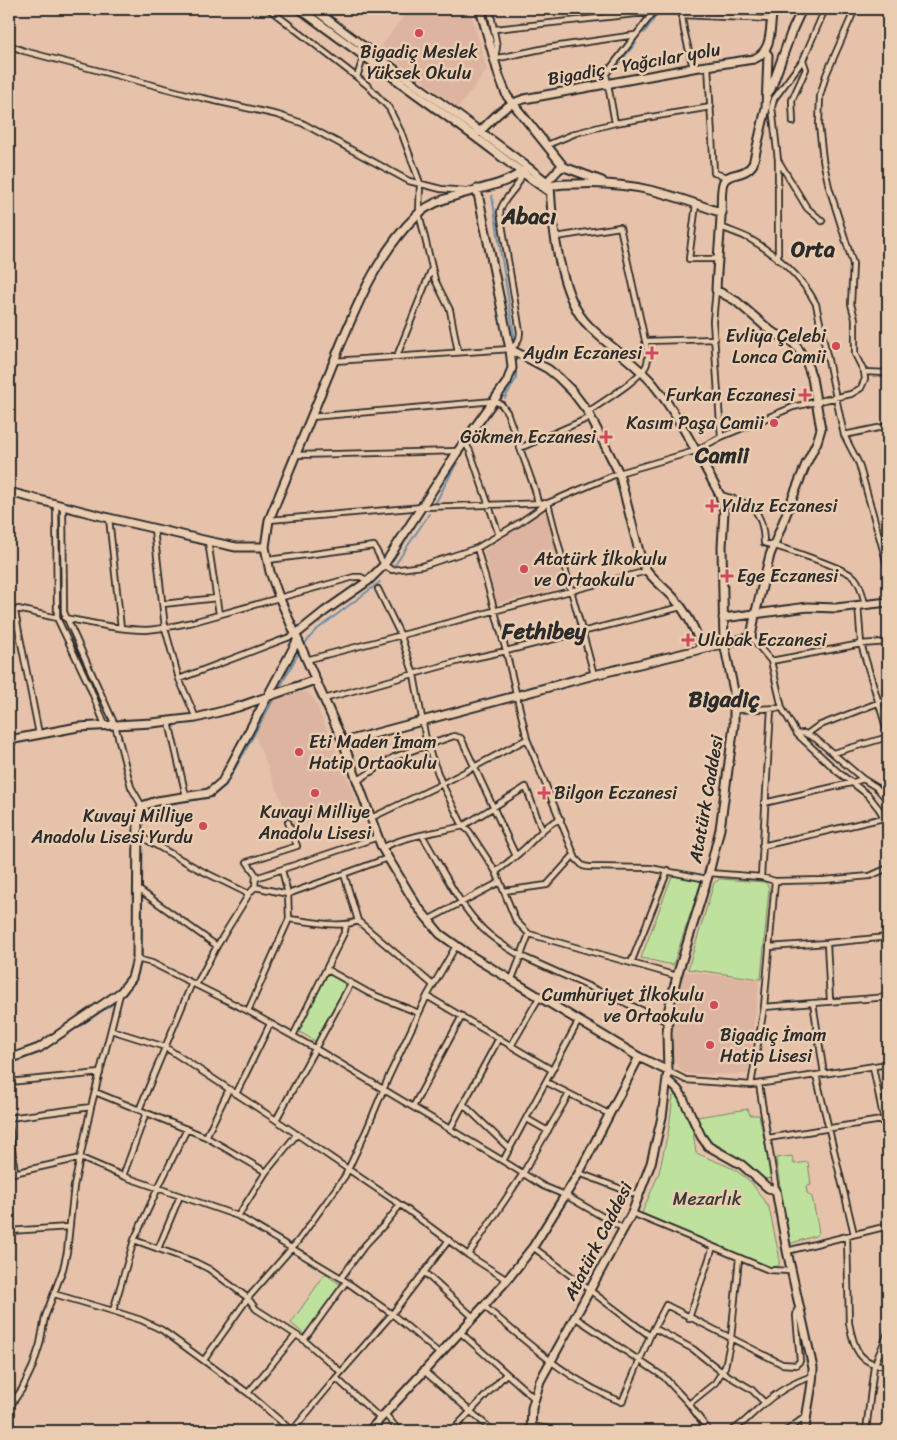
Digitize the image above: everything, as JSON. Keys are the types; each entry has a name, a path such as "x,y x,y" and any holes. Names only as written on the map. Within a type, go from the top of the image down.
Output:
{"street":[{"path":"269,9 358,77 389,108 402,134 420,184 419,213 435,280 450,310 458,352"},
{"path":"300,9 364,57 519,160 524,170 519,183 503,202 500,212 520,332 518,342 510,349"},
{"path":"314,9 478,134 513,167 524,170 547,187 605,182"},
{"path":"480,9 503,87 512,104 564,167 605,182 680,197 722,213"},
{"path":"490,9 497,47 494,59"},
{"path":"681,9 693,68"},
{"path":"708,66 714,173 727,177 747,171 753,164 766,108 768,55 765,51 769,43 773,9"},
{"path":"767,94 771,89 791,33 802,9"},
{"path":"766,108 803,60 825,9"},
{"path":"268,560 374,546 384,566 392,570 422,566 477,548 548,504 619,473 695,451 793,407 851,394 860,388 866,379 855,354 855,319 851,304 853,264 828,187 819,125 820,96 826,75 855,9"},
{"path":"495,29 655,10"},
{"path":"615,123 607,83 606,74 608,68 655,10"},
{"path":"682,16 771,19"},
{"path":"494,59 546,48 635,36"},
{"path":"9,45 202,98 278,115 302,123 409,182 441,189 473,190"},
{"path":"358,77 365,49"},
{"name":"Bigadiç - Yağcılar yolu","path":"478,134 500,110 524,99 693,68 754,59 765,51"},
{"path":"793,122 792,100 806,69 803,60"},
{"path":"774,99 772,116 778,160 778,260"},
{"path":"547,145 576,134 615,123 711,108"},
{"path":"502,182 519,160"},
{"path":"778,160 807,208 822,221"},
{"path":"547,187 560,168 564,167"},
{"path":"524,170 502,182 436,203 419,213 402,230 374,273 348,327 269,520 265,548 279,597 343,742 382,848 417,906 440,934 456,946 639,1057 686,1080 751,1085 888,1064"},
{"path":"721,438 715,368 713,311 722,213 722,185 727,177"},
{"name":"Atatürk Caddesi","path":"530,1429 534,1398 540,1381 625,1229 640,1196 657,1142 668,1071 669,1008 720,829 735,710 734,691 724,643 722,548 724,511 720,495 659,391 642,372 588,326 578,313 563,275 547,187"},
{"path":"9,1059 39,1048 121,992 132,978 137,959 137,835 138,814 142,806 157,801 210,793 222,782 268,696 296,638 325,611 368,581 384,566 458,451 510,375 512,368 510,349 473,190"},
{"path":"696,204 689,259 717,259"},
{"path":"520,448 589,414 642,372 648,358 646,341 620,227 556,237"},
{"path":"720,227 749,238 786,265 810,293 816,304 834,397 844,435 859,464 888,568"},
{"path":"397,356 432,266"},
{"path":"716,290 736,301 772,332 791,340 797,347 806,361 812,378 821,429 773,546 755,614 751,637 771,661 782,708 796,734 873,801 886,818 888,825"},
{"path":"646,341 715,339"},
{"path":"334,361 510,349 558,376 589,414 619,473 640,559 647,571 681,607 702,648"},
{"path":"864,372 888,373"},
{"path":"311,417 494,401 501,404 507,412 538,503"},
{"path":"844,435 888,426"},
{"path":"465,443 470,450 499,535"},
{"path":"296,455 458,451"},
{"path":"9,492 208,541 236,547 265,548"},
{"path":"720,495 750,506 760,516 763,526 764,543 851,575 859,584 862,604 861,644 888,735 833,753"},
{"path":"269,520 423,507 548,504"},
{"path":"548,504 570,592 583,631 594,675"},
{"path":"60,506 56,618 89,685 105,725"},
{"path":"60,506 65,618 115,725 131,788 142,806"},
{"path":"109,518 121,628"},
{"path":"154,529 166,628 179,679 196,718"},
{"path":"208,541 219,614"},
{"path":"477,548 506,651 527,739 574,855 579,863 588,867 650,868 708,876 761,877 774,881 824,880 870,876 888,868"},
{"path":"306,660 647,571"},
{"path":"65,618 121,628 145,630 166,628 354,577 361,577 368,581"},
{"path":"378,589 401,636 414,675 427,744 442,784 463,826 496,872 516,921 529,934 677,976"},
{"path":"163,604 217,598"},
{"path":"723,618 808,607 836,608 888,602"},
{"path":"324,699 460,661 681,607"},
{"path":"39,734 15,612 18,609 56,618"},
{"path":"343,742 594,675 751,637"},
{"path":"179,679 296,638"},
{"path":"771,661 861,644 888,642"},
{"path":"9,740 78,727 169,722 196,718 315,680"},
{"path":"807,734 818,726 888,699"},
{"path":"735,710 782,708"},
{"path":"761,877 770,709"},
{"path":"169,722 186,796"},
{"path":"796,734 807,734 816,739 863,779 876,787 888,801"},
{"path":"357,781 394,757 427,744 458,736 461,738 516,856"},
{"path":"371,818 442,784 527,739"},
{"path":"764,803 863,779"},
{"path":"382,848 396,841 463,826 526,787 542,830"},
{"path":"762,846 886,818"},
{"path":"496,872 516,856 542,830 555,820 561,819"},
{"path":"139,1110 194,984 254,887 256,878 247,862 297,846 288,822"},
{"path":"137,835 198,869 249,894"},
{"path":"422,835 462,902 482,928 500,943 521,956 668,1022"},
{"path":"256,878 378,837"},
{"path":"504,891 546,885 574,855"},
{"path":"254,887 288,894 388,858"},
{"path":"248,1011 289,919 288,894 282,870"},
{"path":"631,962 668,870"},
{"path":"344,874 358,921 432,985"},
{"path":"751,1085 764,1007 774,881"},
{"path":"428,920 500,882"},
{"path":"137,888 217,946"},
{"path":"289,919 346,924 358,921"},
{"path":"292,1036 345,932 346,924"},
{"path":"512,979 529,934"},
{"path":"769,947 888,937"},
{"path":"827,943 830,1001"},
{"path":"204,1360 248,1298 303,1234 349,1170 432,985 456,946"},
{"path":"137,959 152,963 248,1011 385,1089 503,1161 522,1175 542,1186 565,1194 625,1229"},
{"path":"326,968 369,993 419,1013"},
{"path":"276,1120 351,983"},
{"path":"9,1408 34,1366 45,1317 65,1261 74,1186 121,992"},
{"path":"428,996 552,1070"},
{"path":"512,1046 540,996"},
{"path":"764,1007 888,997"},
{"path":"813,1003 824,1074"},
{"path":"413,1107 462,1016"},
{"path":"503,1161 579,1020"},
{"path":"236,1094 270,1024"},
{"path":"111,1030 165,1047 400,1204 507,1280"},
{"path":"450,1129 498,1038"},
{"path":"370,1431 507,1280 532,1247 579,1173 639,1057"},
{"path":"873,1067 886,1119 888,1142"},
{"path":"9,1082 100,1073"},
{"path":"816,1075 854,1234"},
{"path":"667,1080 682,1096 701,1136 708,1146 742,1165 768,1188 776,1190"},
{"path":"546,1082 609,1114"},
{"path":"759,1084 787,1251 812,1359 813,1376 804,1431"},
{"path":"206,1137 229,1089"},
{"path":"96,1092 206,1137 266,1172"},
{"path":"468,1254 522,1175 569,1094"},
{"path":"463,1104 510,1149"},
{"path":"9,1118 92,1107"},
{"path":"123,1176 146,1113"},
{"path":"527,1119 548,1131"},
{"path":"768,1138 886,1119"},
{"path":"9,1125 15,1173"},
{"path":"113,1311 134,1240 187,1129"},
{"path":"238,1216 266,1172 297,1134"},
{"path":"9,1174 81,1158 123,1176 238,1216 341,1278 392,1314 440,1354"},
{"path":"579,1173 640,1196"},
{"path":"158,1249 180,1196"},
{"path":"341,1278 365,1245 385,1224 400,1204"},
{"path":"632,1213 769,1270 791,1271"},
{"path":"9,1230 69,1227"},
{"path":"787,1251 887,1227"},
{"path":"847,1236 851,1337 860,1355 869,1363 874,1366 888,1366"},
{"path":"134,1240 204,1266 248,1298 256,1309 304,1340 341,1372"},
{"path":"54,1294 113,1311 158,1328 248,1393 292,1431 392,1314 449,1240"},
{"path":"532,1247 650,1336"},
{"path":"690,1318 713,1247"},
{"path":"689,1404 715,1382 722,1372 731,1338 739,1258"},
{"path":"424,1272 473,1318"},
{"path":"304,1340 346,1282"},
{"path":"484,1306 561,1369 608,1397 622,1402 650,1336 666,1306 782,1364 796,1365 800,1358 796,1316 797,1309 799,1308"},
{"path":"576,1318 664,1377 689,1404 709,1431"},
{"path":"654,1328 687,1346 722,1372 756,1392 766,1403"},
{"path":"460,1332 534,1398"},
{"path":"866,1431 874,1366 888,1333"},
{"path":"248,1393 296,1335"},
{"path":"424,1371 493,1431"},
{"path":"452,1431 506,1374"},
{"path":"732,1431 766,1403 793,1385 813,1376"},
{"path":"336,1378 400,1431"},
{"path":"786,1431 805,1417"},
{"path":"530,1429 562,1431"}],"shaded area":[{"path":"409,9 446,9 458,18 465,9 470,9 487,70 458,108 380,48"},
{"name":"Atatürk İlkokulu ve Ortaokulu","path":"543,511 547,512 565,583 561,588 497,603 484,551"},
{"name":"Eti Maden İmam Hatip Ortaokulu","path":"302,691 308,693 314,699 357,802 337,809 338,814 293,829 255,736 273,698"},
{"name":"Cumhuriyet İlkokulu ve Ortaokulu","path":"683,971 759,980 748,1074 691,1074 683,1072 672,1058 668,1029 674,998"}],"green space":[{"path":"677,875 697,879 701,883 673,965 641,958 672,876"},
{"path":"720,879 765,882 769,888 761,979 688,969 714,883"},
{"path":"329,972 347,983 315,1041 298,1031"},
{"name":"Mezarlık","path":"673,1096 678,1096 693,1132 696,1153 734,1169 751,1182 769,1208 779,1255 779,1266 769,1267 642,1213 659,1173 669,1128"},
{"path":"748,1109 750,1115 759,1115 772,1178 765,1179 751,1166 708,1139 697,1117"},
{"path":"792,1156 794,1164 808,1162 811,1185 806,1186 807,1193 812,1197 819,1232 815,1236 792,1243 788,1241 776,1158"},
{"path":"325,1274 341,1285 304,1334 291,1323"}],"waterway":[{"path":"644,33 661,9"},
{"path":"617,65 636,43"},
{"path":"492,196 515,342"},
{"path":"505,398 516,379 516,357"},
{"path":"470,441 493,408"},
{"path":"434,506 464,449"},
{"path":"389,572 429,514"},
{"path":"303,646 315,631 380,582"},
{"path":"278,691 298,654"},
{"path":"142,835 142,815 145,810 212,797 226,785 275,697"},
{"path":"142,843 142,886"},
{"path":"142,898 142,960"},
{"path":"124,996 136,980 140,965"},
{"path":"9,1064 41,1052 114,1003"}],"place":[{"name":"Bigadiç Meslek Yüksek Okulu","path":"419,33"},
{"name":"Evliya Çelebi Lonca Camii","path":"836,346"},
{"name":"Aydın Eczanesi","path":"652,353"},
{"name":"Furkan Eczanesi","path":"805,395"},
{"name":"Kasım Paşa Camii","path":"774,423"},
{"name":"Gökmen Eczanesi","path":"606,437"},
{"name":"Yıldız Eczanesi","path":"712,506"},
{"name":"Atatürk İlkokulu ve Ortaokulu","path":"524,569"},
{"name":"Ege Eczanesi","path":"727,576"},
{"name":"Ulubak Eczanesi","path":"688,640"},
{"name":"Eti Maden İmam Hatip Ortaokulu","path":"299,752"},
{"name":"Kuvayi Milliye Anadolu Lisesi","path":"315,793"},
{"name":"Bilgon Eczanesi","path":"544,793"},
{"name":"Kuvayi Milliye Anadolu Lisesi Yurdu","path":"203,826"},
{"name":"Cumhuriyet İlkokulu ve Ortaokulu","path":"714,1005"},
{"name":"Bigadiç İmam Hatip Lisesi","path":"710,1045"}],"district":[{"name":"Abacı","path":"529,216"},
{"name":"Orta","path":"813,249"},
{"name":"Camii","path":"722,455"},
{"name":"Fethibey","path":"544,631"},
{"name":"Bigadiç","path":"724,699"}]}
